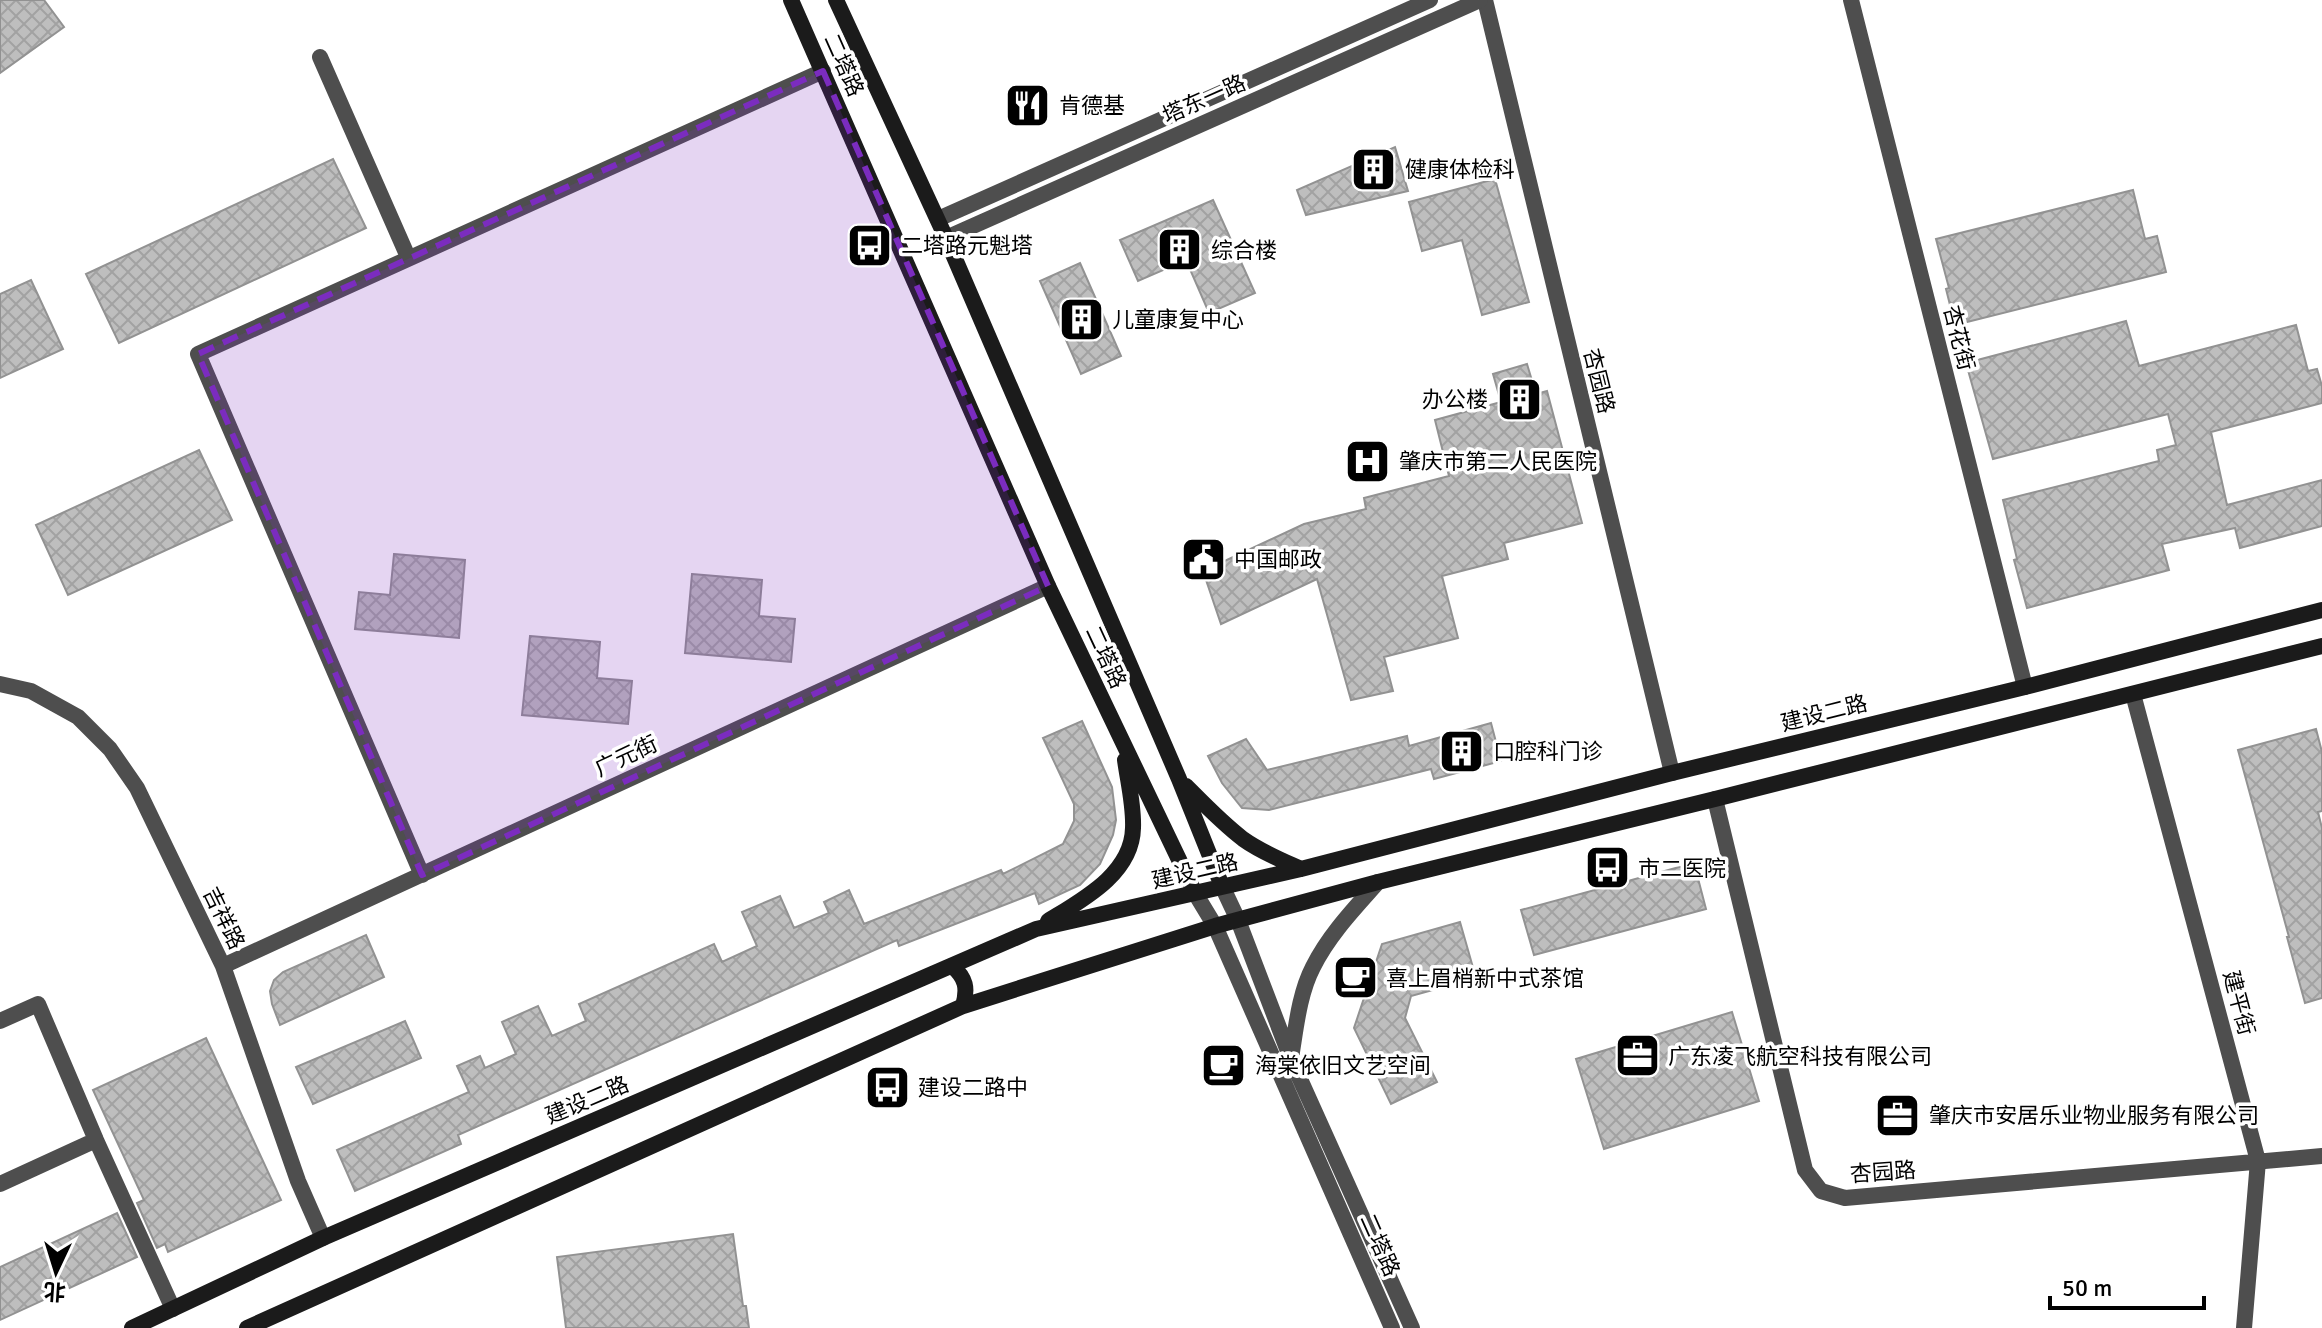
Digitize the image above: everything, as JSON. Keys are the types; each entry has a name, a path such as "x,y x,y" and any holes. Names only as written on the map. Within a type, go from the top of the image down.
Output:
{"main road":[{"name":"二塔路","path":"791,0 1048,586 1195,893"},
{"name":"二塔路","path":"836,0 938,219 1222,886"},
{"name":"建设二路","path":"132,1328 323,1238 1036,929 1301,869 2322,610"},
{"path":"247,1328 963,1006 1215,926 1378,882 2322,646"},
{"path":"1036,929 1091,895 1126,857 1134,830 1124,746"},
{"path":"1179,779 1245,840 1301,869"},
{"path":"952,966 962,974 967,990 963,1006"}],"street":[{"name":"塔东一路","path":"938,219 1430,0"},
{"name":"塔东一路","path":"946,238 1482,0"},
{"name":"杏园路","path":"1482,0 1672,773"},
{"name":"杏花街","path":"1851,0 2025,687"},
{"path":"320,57 408,257"},
{"path":"422,875 198,354 823,71"},
{"name":"广元街","path":"223,966 1048,586"},
{"name":"吉祥路","path":"0,684 31,691 78,717 110,749 137,788 223,966 298,1181 323,1238"},
{"name":"建平街","path":"2133,694 2258,1161 2244,1328"},
{"name":"杏园路","path":"1715,799 1805,1170 1821,1191 1845,1198 2322,1156"},
{"path":"1291,1059 1299,1011 1312,968 1339,926 1378,882"},
{"name":"二塔路","path":"1222,886 1291,1059 1412,1328"},
{"name":"二塔路","path":"1195,893 1215,926 1392,1328"},
{"path":"0,1021 38,1004 173,1309"},
{"path":"0,1184 96,1140"}],"highlighted area":[{"path":"823,71 1048,586 422,875 198,354"}],"building":[{"path":"0,0 44,0 64,27 0,73"},
{"name":"健康体检科","path":"1395,147 1408,191 1306,215 1297,190"},
{"path":"333,159 366,228 119,343 86,274"},
{"path":"1495,179 1529,302 1482,315 1462,240 1422,251 1409,202"},
{"path":"2133,190 2145,239 2157,236 2166,272 1955,325 1936,239"},
{"name":"综合楼","path":"1213,200 1255,293 1209,313 1186,260 1138,281 1120,240"},
{"name":"儿童康复中心","path":"1080,263 1121,356 1081,374 1040,281"},
{"path":"31,280 63,349 0,378 0,294"},
{"path":"2126,321 2139,366 2296,325 2308,371 2317,369 2322,386 2322,403 2211,432 2227,505 2322,480 2322,526 2240,548 2235,528 2162,544 2169,570 2027,608 2003,500 2159,461 2157,450 2176,445 2168,414 1993,459 1966,363"},
{"path":"1527,364 1536,394 1547,391 1582,523 1504,543 1508,559 1442,576 1458,638 1384,657 1393,691 1351,700 1317,579 1221,624 1203,571 1304,524 1366,509 1364,498 1449,476 1435,420 1501,402 1493,374"},
{"path":"199,450 232,520 68,595 36,525"},
{"path":"394,554 465,560 459,638 355,629 359,592 390,595"},
{"path":"692,574 762,580 759,616 795,619 791,662 685,653"},
{"path":"530,636 600,642 597,678 632,681 628,724 522,715"},
{"path":"1082,721 1112,787 1116,820 1100,864 1080,885 1039,904 1035,893 899,946 897,940 458,1135 461,1144 355,1191 337,1150 469,1092 457,1066 480,1056 485,1068 516,1054 502,1022 538,1006 552,1036 586,1021 579,1004 714,944 722,962 757,946 742,912 780,896 794,928 829,913 824,902 849,890 864,924 1001,870 1003,874 1063,844 1074,821 1074,804 1043,738"},
{"path":"1491,723 1501,761 1434,779 1431,769 1269,810 1242,808 1222,783 1208,756 1246,739 1267,770 1407,736 1409,746"},
{"path":"2316,729 2322,752 2322,811 2318,812 2322,828 2322,998 2305,1003 2238,750"},
{"path":"1694,863 1706,909 1534,955 1521,910"},
{"path":"1460,922 1476,978 1411,996 1405,1018 1437,1082 1391,1104 1354,1028 1382,944"},
{"path":"366,935 384,977 280,1025 270,991 274,980 283,972"},
{"path":"1732,1012 1759,1101 1604,1149 1576,1059"},
{"path":"405,1021 421,1058 313,1104 296,1067"},
{"path":"206,1038 281,1200 168,1252 165,1244 157,1248 137,1203 144,1200 93,1090"},
{"path":"117,1213 137,1257 0,1320 0,1267"},
{"path":"733,1234 749,1328 566,1328 557,1257"}],"place":[{"name":"肯德基","path":"1028,105"},
{"name":"健康体检科","path":"1374,169"},
{"name":"二塔路元魁塔","path":"870,245"},
{"name":"综合楼","path":"1180,250"},
{"name":"儿童康复中心","path":"1081,319"},
{"name":"办公楼","path":"1519,399"},
{"name":"肇庆市第二人民医院","path":"1368,461"},
{"name":"中国邮政","path":"1203,559"},
{"name":"口腔科门诊","path":"1462,751"},
{"name":"市二医院","path":"1607,868"},
{"name":"喜上眉梢新中式茶馆","path":"1355,978"},
{"name":"广东凌飞航空科技有限公司","path":"1637,1056"},
{"name":"海棠依旧文艺空间","path":"1224,1065"},
{"name":"建设二路中","path":"887,1087"},
{"name":"肇庆市安居乐业物业服务有限公司","path":"1898,1115"}]}
